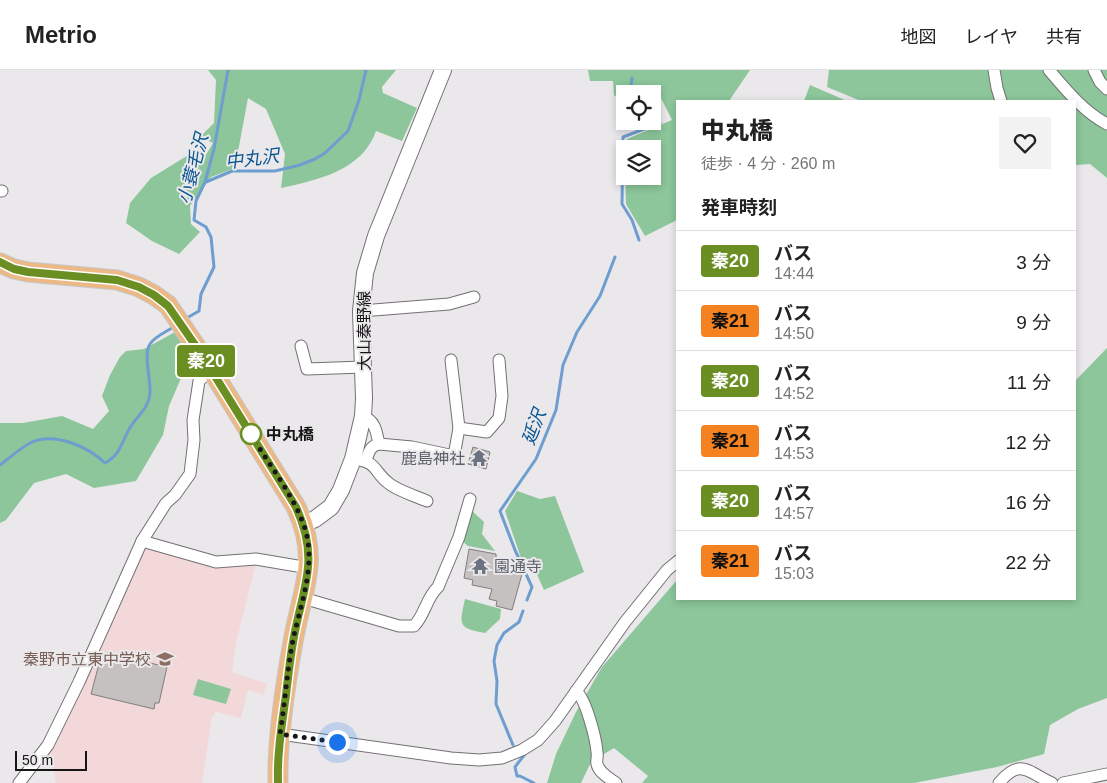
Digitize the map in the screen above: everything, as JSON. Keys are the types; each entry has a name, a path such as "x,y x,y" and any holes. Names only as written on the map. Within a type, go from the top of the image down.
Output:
{"main road":[{"name":"大山秦野線","path":"304,524 315,520 331,507 360,459 363,416 361,311 365,273 376,236 443,70"},
{"path":"0,263 28,272 117,280 154,295 168,306 177,317 296,507 304,524 309,544 309,568 293,641 280,734 278,783"}],"street":[{"path":"994,70 1001,100"},
{"path":"1049,70 1094,117 1107,124"},
{"path":"1094,70 1100,82 1107,89"},
{"path":"361,311 449,304 474,297"},
{"path":"301,346 307,369 363,367"},
{"path":"427,501 398,490 379,474 372,464 360,459 374,445 379,444 412,447 454,456 459,428 451,360"},
{"path":"459,428 487,432 499,418 502,396 499,360"},
{"path":"19,783 48,745 79,682 142,541 166,503 175,495 190,474 194,440 193,420 199,381 210,369"},
{"path":"363,416 370,419 375,426 379,444"},
{"path":"303,598 399,626 414,626 418,622 432,593 438,588 459,536 470,499"},
{"path":"142,541 216,562 256,559 309,568"},
{"path":"280,734 451,758 480,760 502,758 522,750 538,740 555,721 642,599 667,570 676,563"},
{"path":"576,691 580,694 590,722 598,754 596,764 601,773 616,783"},
{"path":"999,783 1012,771 1022,768 1032,771 1052,783"},
{"path":"1063,783 1107,774"}],"shaded area":[{"name":"秦野市立東中学校","path":"149,548 256,563 236,643 232,672 267,684 263,695 248,690 241,718 216,712 212,717 202,783 56,783 50,755 103,645 145,550"}],"green space":[{"path":"208,70 396,70 382,87 383,93 417,108 402,141 376,131 369,145 349,165 323,177 281,188 285,154 266,109 248,98 235,168 211,177 190,206 191,224 200,232 179,254 152,241 126,223 130,203 151,178 190,154 204,158 213,143 200,137 214,123 216,80"},
{"path":"588,70 750,70 730,100 676,100 676,220 645,236 626,204 625,185 661,185 661,140 627,139 648,130 661,130 661,125 672,120 661,98 661,85 616,85 616,96 614,96 613,81 590,81"},
{"path":"829,70 1107,70 1107,178 1090,164 1076,165 1076,100 859,100 827,87"},
{"path":"810,85 845,100 804,100"},
{"path":"177,331 191,355 169,406 163,435 136,481 94,488 66,474 34,483 6,520 0,523 0,423 23,423 62,416 93,429 109,411 102,396 110,375 120,357 126,351 144,349"},
{"path":"1107,348 1107,698 1078,709 1050,725 1044,754 997,767 914,783 642,783 648,776 614,748 591,762 581,783 547,783 556,754 576,712 602,667 676,581 676,600 1076,600 1076,380"},
{"path":"517,491 540,499 555,496 584,572 544,590 530,559 522,561 505,511"},
{"path":"471,510 484,522 482,534 495,551 468,546 462,541"},
{"path":"465,599 501,609 500,619 485,633 465,627 462,615"},
{"path":"198,679 231,689 226,704 193,695"}],"building":[{"name":"鹿島神社","path":"473,447 490,452 486,469 468,464"},
{"path":"469,549 496,554 496,557 509,561 506,570 522,574 512,610 496,606 497,601 489,599 492,589 472,585 473,580 464,578"},
{"path":"107,653 167,667 159,703 155,703 154,709 91,694 99,664 104,665"}],"waterway":[{"name":"小蓑毛沢","path":"185,319 199,311 201,294 214,267 211,237 206,227 194,220 196,201 205,182 214,149 228,70"},
{"name":"中丸沢","path":"206,182 232,171 275,171 300,165 325,153 348,131 359,100 366,70"},
{"name":"延沢","path":"631,85 632,78"},
{"name":"延沢","path":"639,240 632,220 622,204 623,137 642,130"},
{"name":"延沢","path":"527,600 532,587 500,511 536,459 556,410 563,365 577,332 600,296 615,257"},
{"name":"小蓑毛沢","path":"0,465 32,442 41,439 61,440 71,443 90,452 105,463 110,460 115,456 131,426 148,403 150,393 148,348 158,336 175,326"},
{"name":"延沢","path":"513,745 496,704 497,681 494,661 497,645 504,633 519,622 523,611"},
{"name":"延沢","path":"525,754 515,767 517,776 534,783"}],"bus line":[{"name":"秦20","path":"0,262 14,269 28,272 117,280 139,287 154,295 168,306 200,352 296,507 304,524 309,544 309,568 293,641 279,746 278,783"}],"place":[{"name":"中丸橋","path":"251,434"},
{"name":"鹿島神社","path":"479,458"},
{"name":"園通寺","path":"480,566"},
{"name":"秦野市立東中学校","path":"165,659"}],"route":[{"path":"251,434 296,507 304,524 309,544 309,568 293,641 280,734 337,742"}]}
